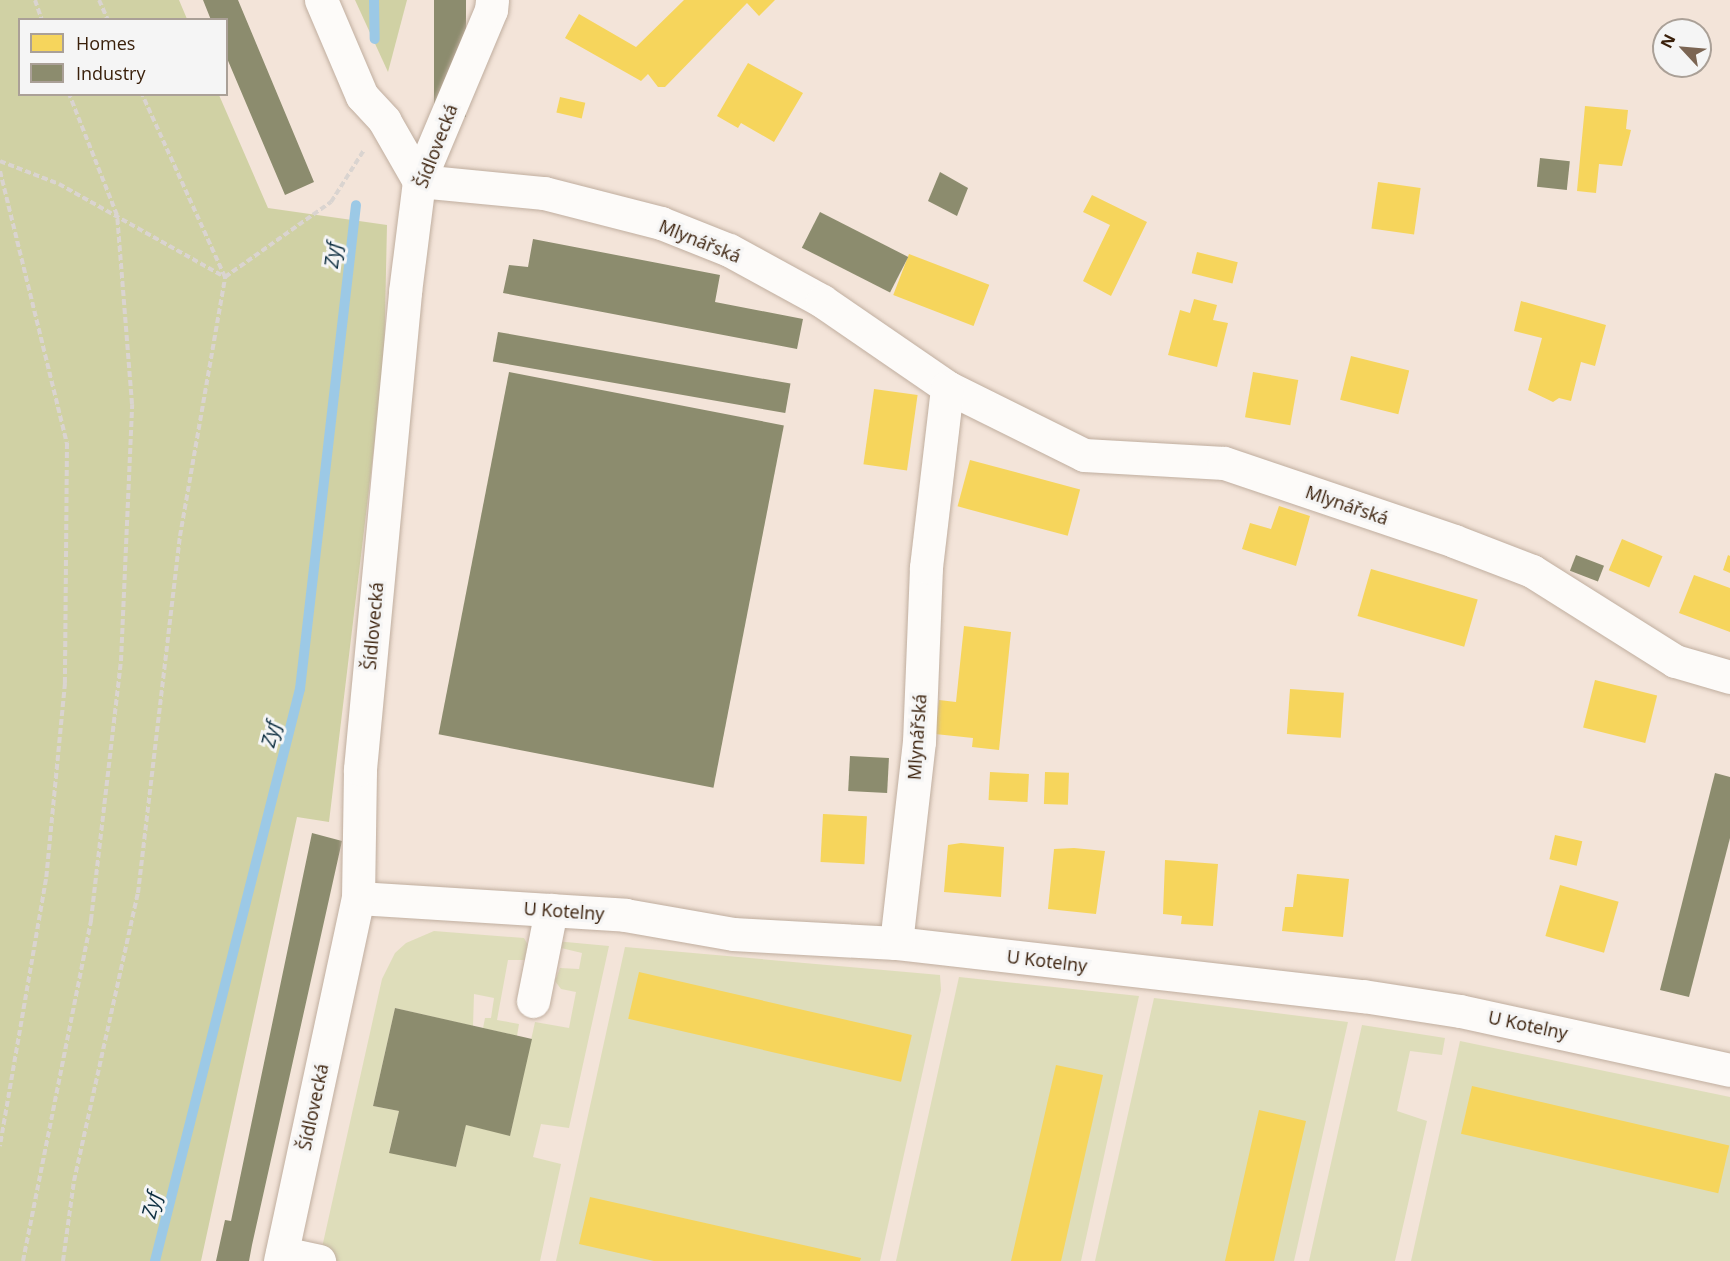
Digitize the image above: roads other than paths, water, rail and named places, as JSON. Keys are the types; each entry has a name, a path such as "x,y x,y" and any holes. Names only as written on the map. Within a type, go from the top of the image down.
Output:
{"street":[{"path":"321,0 362,96 384,120 420,181"},
{"name":"Šídlovecká","path":"281,1257 358,898 361,758 402,315 420,181 491,10 492,0"},
{"name":"Mlynářská","path":"420,181 544,193 670,227 729,250 822,301 947,387 1084,455 1224,464 1454,541 1533,571 1675,662 1730,676"},
{"name":"Mlynářská","path":"896,943 919,742 926,567 947,387"},
{"name":"U Kotelny","path":"358,898 625,915 733,934 896,943 1460,1011 1730,1070"},
{"path":"533,1001 551,910"},
{"path":"281,1257 319,1261"}],"waterway":[{"name":"Zyf","path":"374,0 375,39"},
{"name":"Zyf","path":"155,1261 300,689 356,205"}]}
